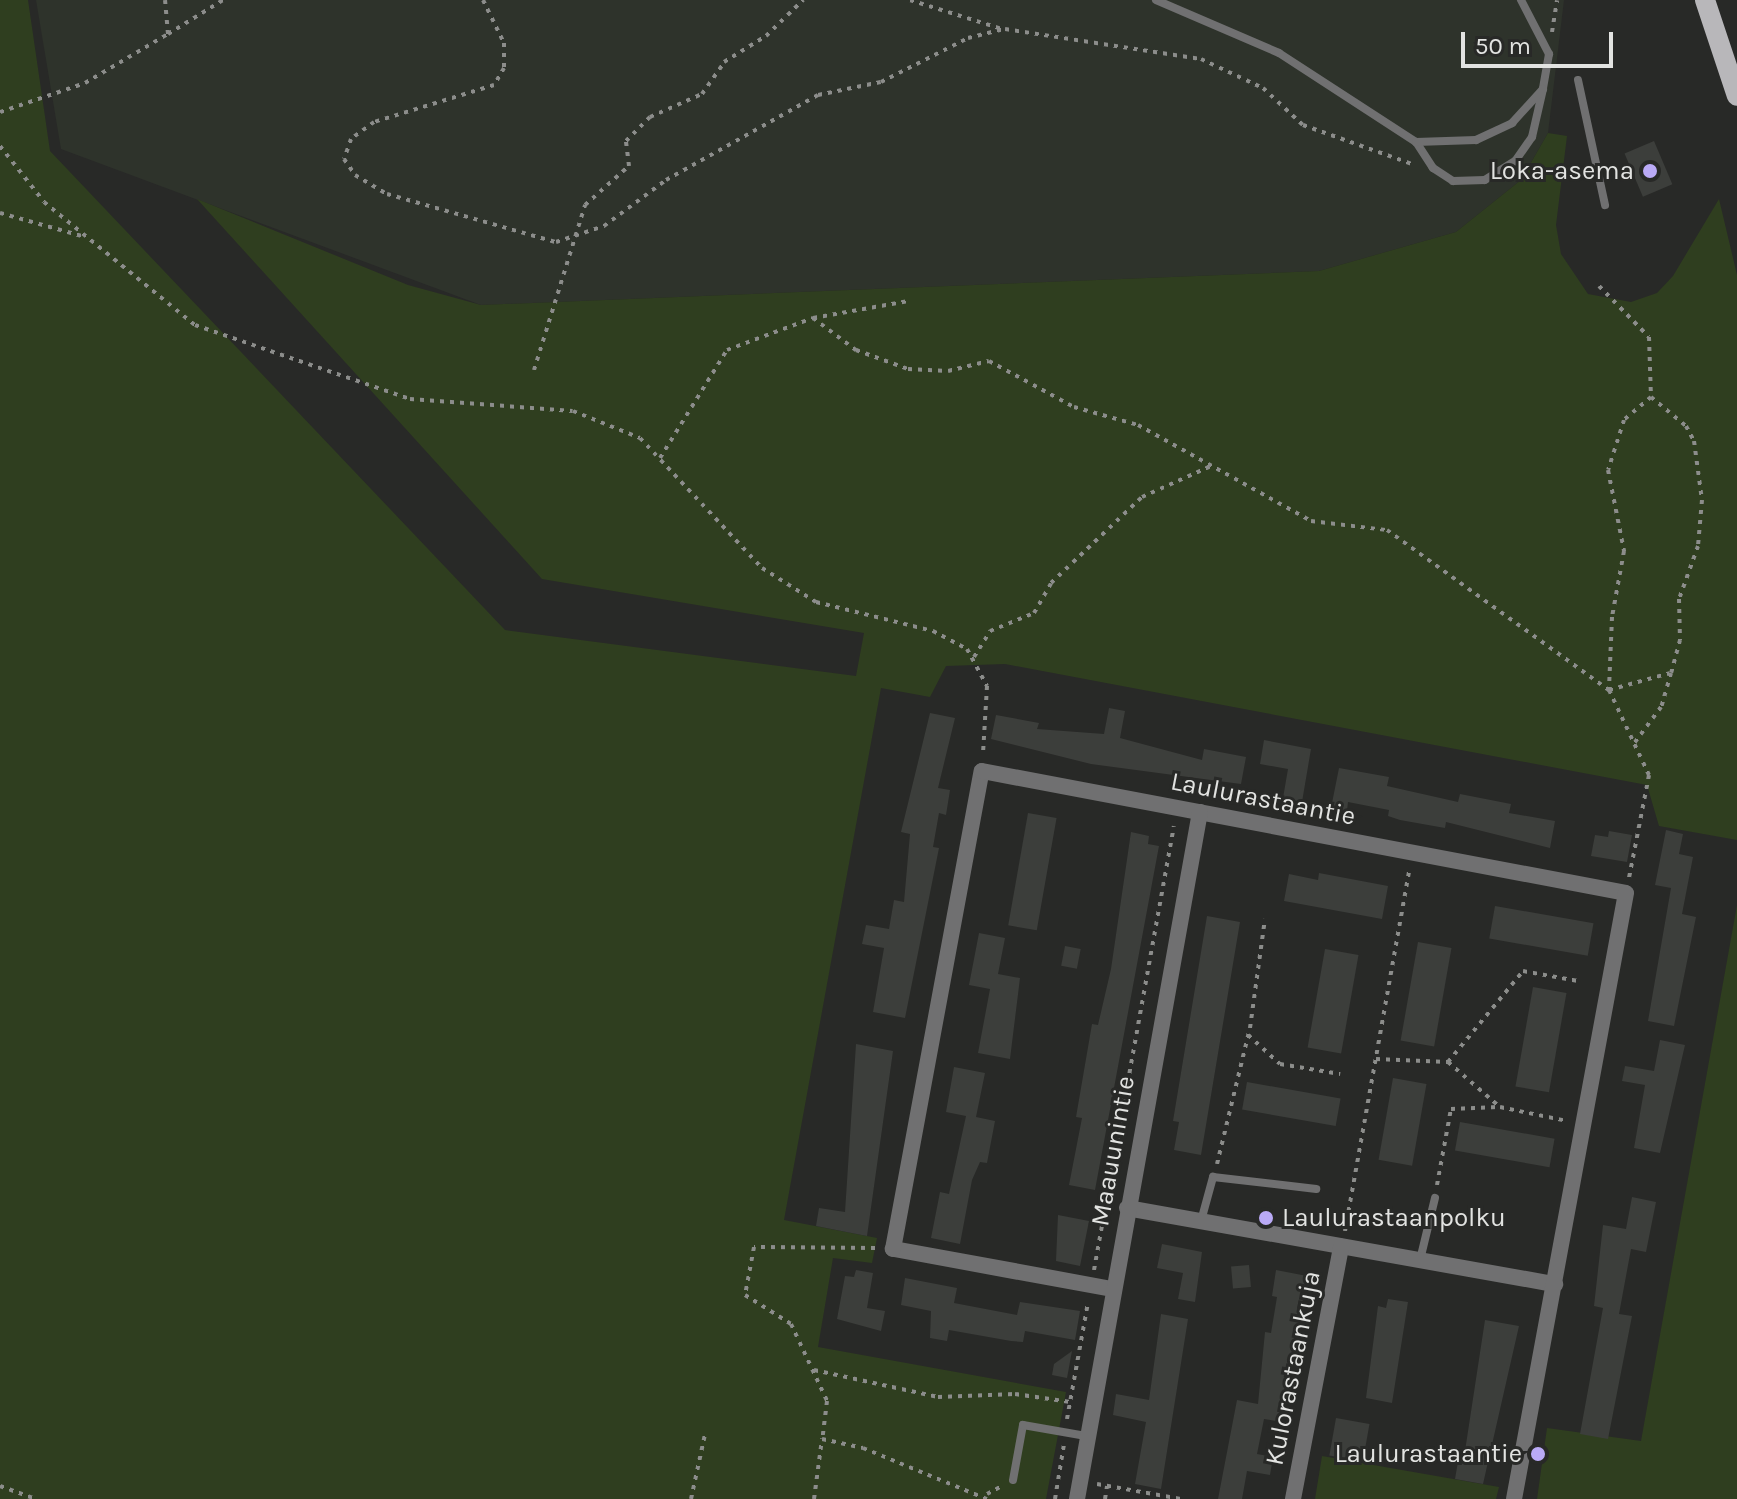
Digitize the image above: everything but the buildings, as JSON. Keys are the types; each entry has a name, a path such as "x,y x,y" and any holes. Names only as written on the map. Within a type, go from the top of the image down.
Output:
{"main road":[{"path":"1705,0 1737,96"}],"street":[{"name":"Laulurastaantie","path":"982,771 1198,818 1626,893"},
{"path":"982,771 893,1249 1092,1280 1112,1289"},
{"name":"Maauunintie","path":"1077,1499 1198,818"},
{"path":"1514,1499 1626,893"},
{"path":"1127,1208 1555,1284"},
{"name":"Kulorastaankuja","path":"1293,1499 1341,1247"}],"lane":[{"path":"1156,0 1279,53 1416,142 1433,168 1453,181 1485,180 1515,161 1532,137 1549,54 1521,0"},
{"path":"1578,80 1605,205"},
{"path":"1416,142 1476,140 1512,123 1543,89"},
{"path":"1201,1221 1213,1177 1316,1189"},
{"path":"1420,1261 1435,1198"},
{"path":"1013,1480 1023,1425 1086,1436"}],"path":[{"path":"165,0 168,34"},
{"path":"0,112 85,83 223,0"},
{"path":"483,0 504,43 504,68 494,85 374,122 351,139 344,159 355,175 387,194 519,235 556,242 604,226 666,180 818,95 881,82 968,38 1005,29"},
{"path":"534,370 585,205 629,166 626,141 650,117 702,94 724,62 766,36 803,0"},
{"path":"910,0 1005,29 1201,59 1263,88 1303,125 1361,150 1433,168"},
{"path":"1549,54 1557,0"},
{"path":"0,146 44,202 136,282 209,330 410,399 573,411 640,438 762,568 816,602 933,631 974,657 987,686 982,771"},
{"path":"0,213 84,236"},
{"path":"1599,286 1649,337 1651,397 1686,426 1694,441 1702,500 1698,546 1679,599 1680,640 1671,673 1661,707 1635,742"},
{"path":"660,458 727,350 813,318 908,301"},
{"path":"813,318 856,350 908,369 948,371 989,361 1074,407 1138,425 1311,521 1387,530 1609,690 1649,775 1626,893"},
{"path":"1609,690 1612,617 1624,551 1608,470 1624,420 1651,397"},
{"path":"974,657 990,631 1034,613 1051,583 1142,497 1211,466"},
{"path":"1609,690 1671,673"},
{"path":"1160,817 1176,820 1198,818"},
{"path":"1055,1499 1176,820"},
{"path":"1395,862 1426,868"},
{"path":"1341,1247 1410,865"},
{"path":"1213,1177 1248,1035 1265,919"},
{"path":"1448,1062 1523,971 1578,981"},
{"path":"1248,1035 1280,1064 1340,1074"},
{"path":"1376,1059 1448,1062 1500,1107"},
{"path":"1435,1198 1451,1109 1500,1107 1570,1121"},
{"path":"1567,1136 1573,1107"},
{"path":"814,1499 827,1401 791,1324 745,1295 754,1247 772,1242 893,1249"},
{"path":"1078,1271 1092,1280"},
{"path":"814,1370 938,1397 1015,1394 1070,1402"},
{"path":"691,1499 705,1434"},
{"path":"822,1439 863,1448 987,1499"},
{"path":"1059,1477 1181,1499"},
{"path":"0,1486 35,1499"},
{"path":"1105,1499 1107,1486"}],"shaded area":[{"path":"36,0 1564,0 1548,133 1521,180 1456,232 1319,271 481,305 61,149"}],"green space":[{"path":"0,0 28,0 50,151 505,630 856,676 864,633 542,579 197,199 408,285 481,305 1319,271 1456,232 1521,180 1548,133 1567,136 1556,225 1561,254 1588,294 1631,302 1657,293 1673,276 1719,199 1737,275 1737,840 1659,826 1647,785 1005,664 946,666 930,697 881,688 784,1220 877,1238 872,1263 833,1258 818,1347 1066,1392 1046,1499 0,1499"},
{"path":"1737,905 1737,1499 1537,1499 1547,1428 1641,1441"},
{"path":"1322,1456 1499,1487 1496,1499 1315,1499"}],"place":[{"name":"Loka-asema","path":"1650,171"},
{"name":"Laulurastaanpolku","path":"1266,1218"},
{"name":"Laulurastaantie","path":"1538,1454"}]}
